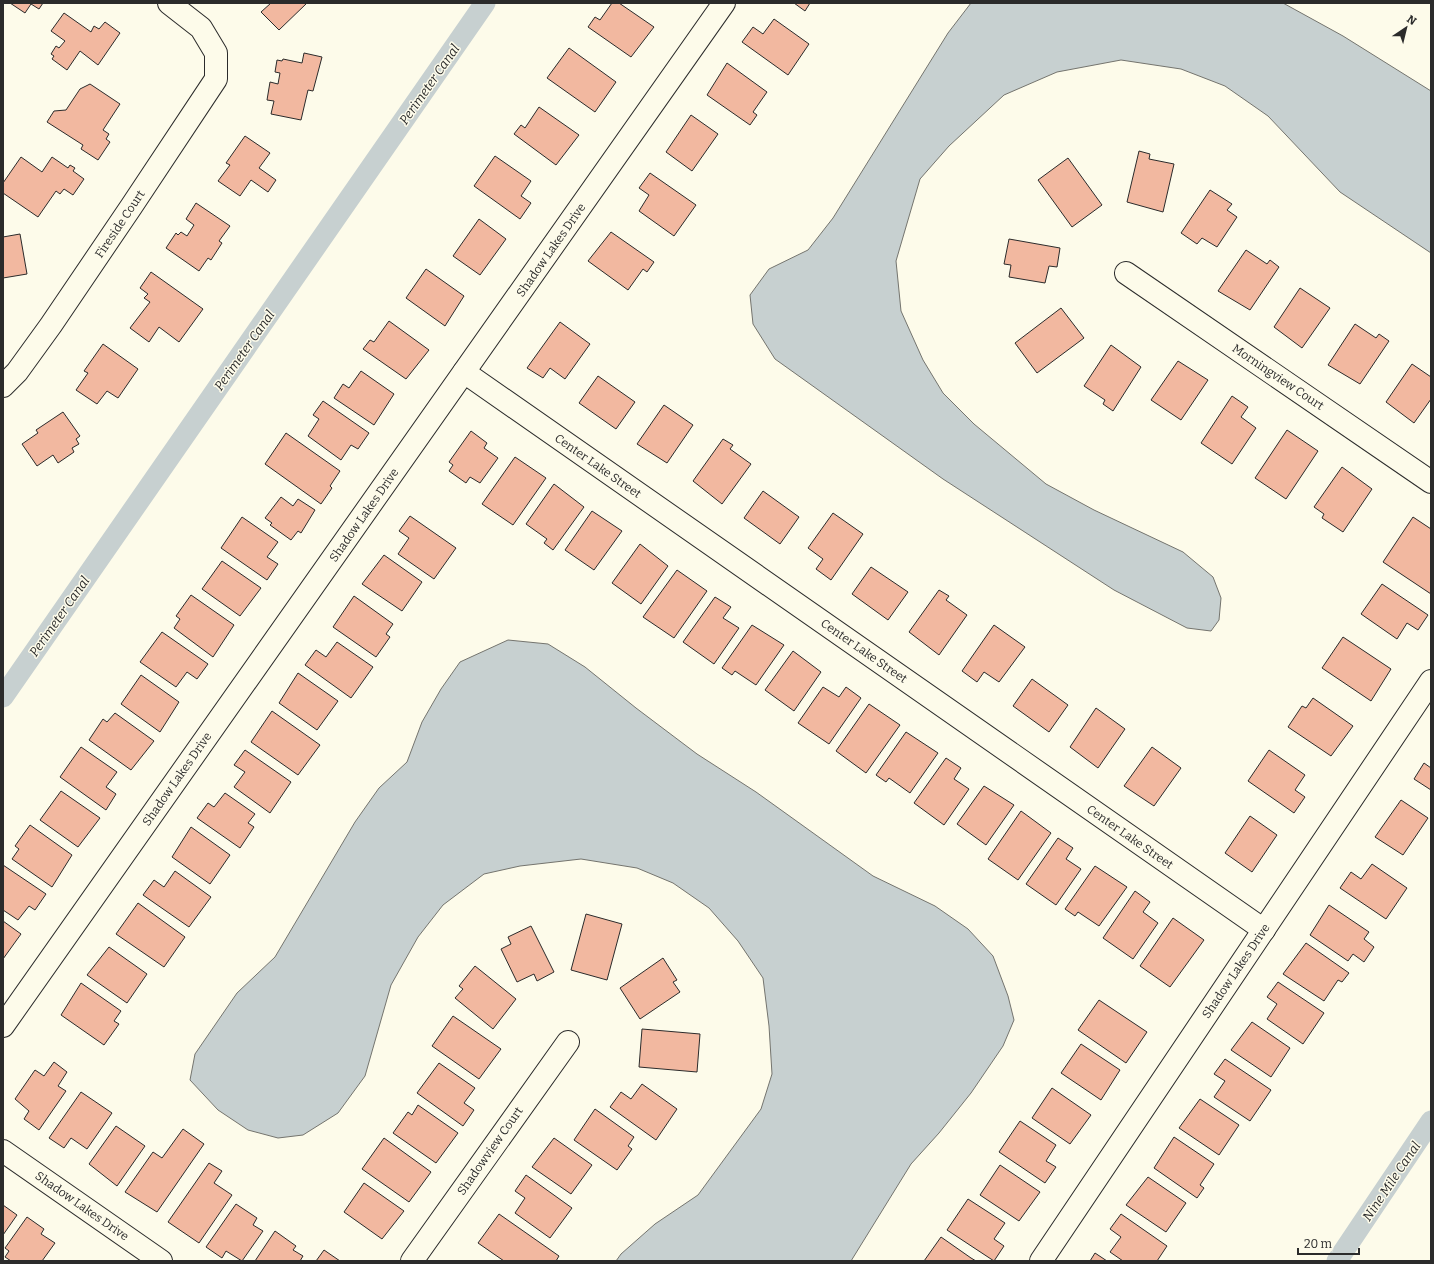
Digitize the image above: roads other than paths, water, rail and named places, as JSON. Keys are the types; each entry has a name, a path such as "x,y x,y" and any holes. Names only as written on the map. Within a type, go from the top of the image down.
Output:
{"street":[{"name":"Fireside Court","path":"3,386 17,372 51,324 216,79 216,53 201,28 169,3"},
{"name":"Shadow Lakes Drive","path":"3,1026 724,3"},
{"name":"Morningview Court","path":"1126,273 1431,482"},
{"name":"Center Lake Street","path":"464,372 1264,930"},
{"name":"Shadow Lakes Drive","path":"1041,1261 1431,682"},
{"name":"Shadowview Court","path":"412,1261 568,1042"},
{"name":"Shadow Lakes Drive","path":"3,1151 161,1261"}],"waterway":[{"name":"Perimeter Canal","path":"3,697 485,3"},
{"name":"Nine Mile Canal","path":"1337,1261 1431,1121"}]}
